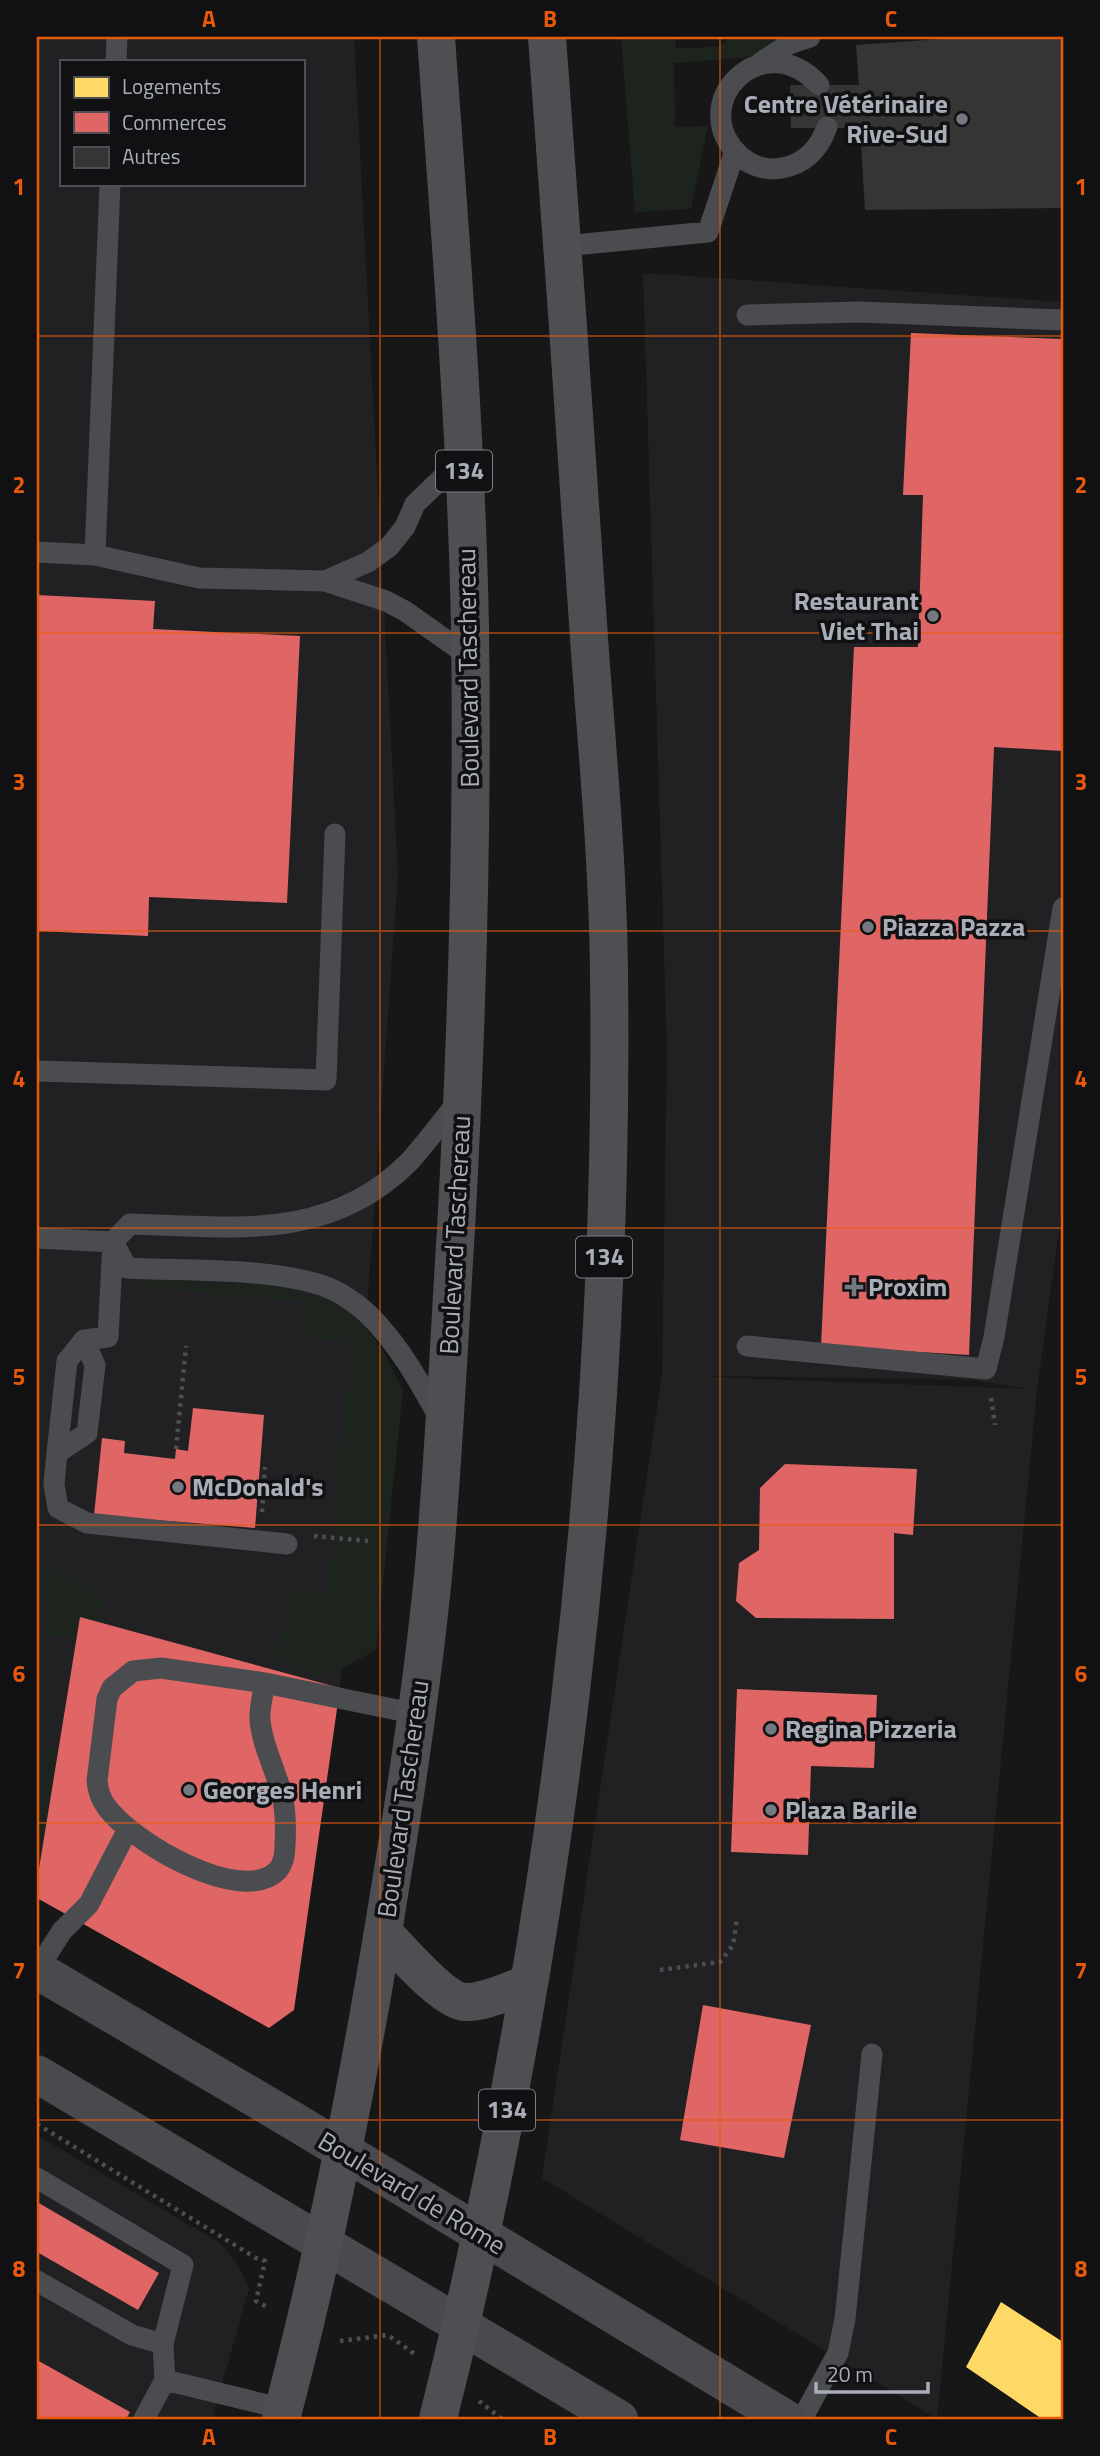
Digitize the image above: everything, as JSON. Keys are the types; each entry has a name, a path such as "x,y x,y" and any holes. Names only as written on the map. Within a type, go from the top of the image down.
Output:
{"main road":[{"name":"Boulevard Taschereau","path":"282,2414 343,2151 384,1933 417,1714 434,1562 444,1426 463,1094 470,861 470,657 463,458 436,37"},
{"name":"134","path":"438,2419 509,2100 528,1984 558,1789 585,1552 595,1434 606,1191 609,990 606,886 564,246 547,37"},
{"path":"384,1933 441,1991 455,2000 474,2001 528,1984"},
{"name":"Boulevard de Rome","path":"37,1970 786,2419"},
{"path":"37,2074 619,2419"}],"lane":[{"path":"116,60 117,37"},
{"path":"810,37 789,44 740,75 715,103 725,136 735,151 756,166 778,169 809,157 823,139 827,127"},
{"path":"758,65 771,62 793,65 803,70 819,85"},
{"path":"564,246 708,232 735,151"},
{"path":"94,555 110,186"},
{"path":"747,315 860,312 1063,320"},
{"path":"325,581 368,562 389,547 405,527 415,504 463,458"},
{"path":"37,552 94,555 199,578 325,581 386,601 405,611 470,657"},
{"path":"37,1072 327,1080 335,834"},
{"path":"747,1346 986,1368 994,1337 1063,908"},
{"path":"287,1544 87,1523 58,1508 54,1484 57,1452 87,1433 94,1365 85,1340 108,1338 113,1242 130,1224 274,1225 331,1214 357,1202 398,1171 418,1151 463,1094"},
{"path":"37,1238 113,1242"},
{"path":"113,1242 127,1268 291,1278 314,1283 350,1300 368,1314 400,1351 444,1426"},
{"path":"265,1683 260,1717 262,1735 285,1806 285,1854 278,1870 269,1877 242,1881 223,1878 188,1865 153,1849 128,1829 104,1804 97,1782 105,1712 112,1688 133,1671 161,1668 265,1683 417,1714"},
{"path":"37,1970 62,1931 89,1904 128,1829"},
{"path":"802,2419 838,2353 845,2319 872,2054"},
{"path":"37,2178 183,2265 163,2344 165,2380 144,2419"},
{"path":"37,2281 132,2335 163,2344"},
{"path":"165,2380 282,2414"}],"path":[{"path":"176,1449 186,1346"},
{"path":"335,1538 369,1541"},
{"path":"660,1970 720,1962 733,1945 737,1918"},
{"path":"37,2124 265,2261 257,2301 267,2307"},
{"path":"342,2342 388,2335"},
{"path":"493,2411 502,2419"}],"shaded area":[{"path":"37,37 354,37 398,875 340,1688 80,1617 37,1881"},
{"path":"621,37 675,37 676,48 718,47 731,37 782,37 753,57 674,63 675,127 708,126 691,209 635,212"},
{"path":"643,273 1063,302 1063,1200 1037,1390 937,2419 542,2178 662,1375 667,1051","holes":["710,1376 972,1380 1028,1389"]},
{"path":"146,1280 274,1285 321,1298 347,1314 371,1334 382,1349 403,1390 376,1650 326,1677 275,1660 292,1592 327,1594 351,1342 305,1337 308,1302 139,1287 136,1316 134,1295 138,1287"},
{"path":"37,1559 104,1597 98,1622 80,1617 77,1638 41,1635 53,1612 37,1600"},
{"path":"37,1745 70,1751 80,1871 37,1904"},
{"path":"37,2135 220,2243 239,2266 249,2289 212,2419 37,2419"}],"building: Logements":[{"path":"1001,2302 1063,2342 1063,2419 1042,2419 966,2367"}],"building: Commerces":[{"path":"911,333 1063,339 1063,751 994,747 969,1355 821,1346 854,647 918,647 923,495 903,495"},
{"path":"37,595 155,601 153,629 300,636 287,903 149,897 148,936 37,931"},
{"name":"McDonald's","path":"193,1408 264,1415 255,1528 94,1515 102,1438 125,1441 124,1453 175,1459 176,1449 188,1451"},
{"path":"785,1464 917,1469 913,1535 894,1533 894,1619 756,1618 736,1601 739,1563 759,1550 760,1488"},
{"name":"Georges Henri","path":"80,1617 340,1688 294,2010 269,2028 37,1898 37,1881"},
{"name":"Plaza Barile","path":"737,1689 877,1695 874,1768 811,1766 808,1855 731,1852"},
{"path":"703,2005 811,2025 784,2158 680,2140"},
{"path":"37,2202 159,2273 138,2310 37,2252"},
{"path":"37,2360 130,2412 126,2419 37,2419"}],"building: Autres":[{"name":"Centre Vétérinaire Rive-Sud","path":"969,37 1063,37 1063,208 865,210 860,128 791,128 790,85 859,85 856,45"}],"place":[{"name":"Centre Vétérinaire Rive-Sud","path":"962,119"},
{"name":"Restaurant Viet Thai","path":"933,616"},
{"name":"Piazza Pazza","path":"868,927"},
{"name":"Proxim","path":"854,1287"},
{"name":"McDonald's","path":"178,1487"},
{"name":"Regina Pizzeria","path":"771,1729"},
{"name":"Georges Henri","path":"189,1790"},
{"name":"Plaza Barile","path":"771,1810"}]}
